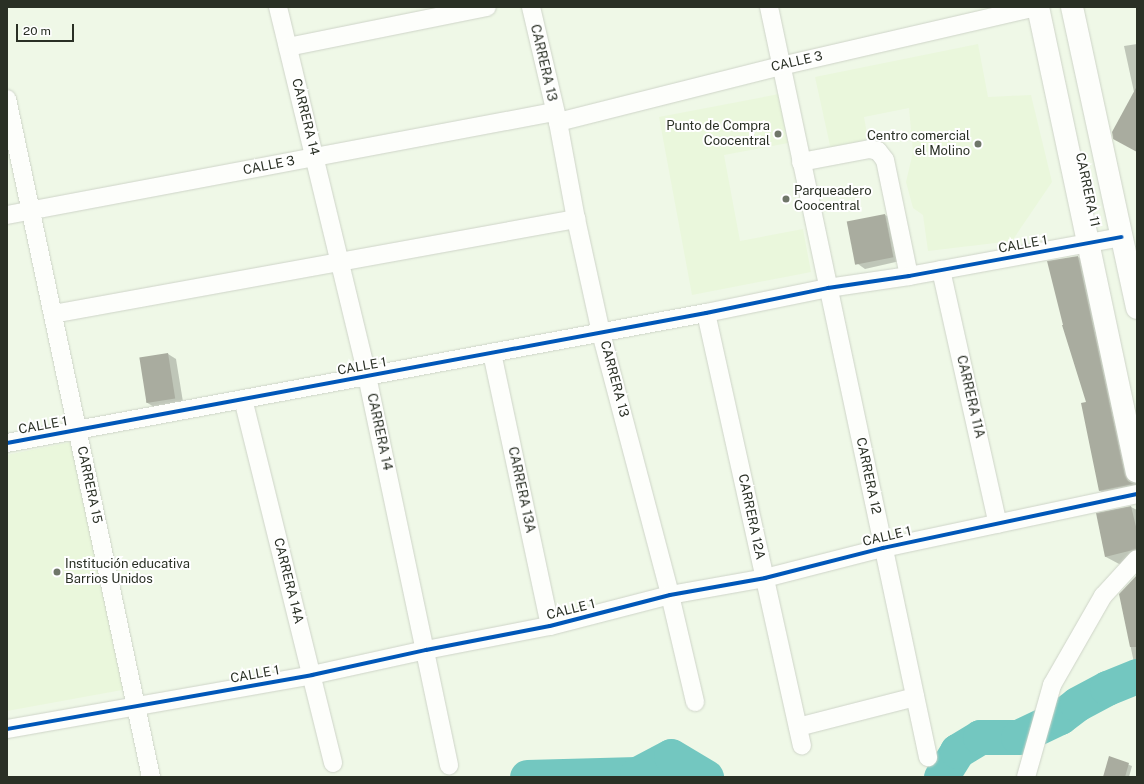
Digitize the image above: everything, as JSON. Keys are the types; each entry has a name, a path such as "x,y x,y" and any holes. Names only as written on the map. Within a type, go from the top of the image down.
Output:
{"main road":[{"name":"CARRERA 11","path":"1037,7 1137,472"},
{"name":"CARRERA 11","path":"1072,7 1137,308"}],"street":[{"name":"CARRERA 14","path":"278,7 367,376 426,650 449,766"},
{"path":"288,47 487,7"},
{"name":"CARRERA 13","path":"531,7 602,333 670,595 695,702"},
{"name":"CARRERA 12","path":"769,7 928,757"},
{"name":"CALLE 3","path":"7,215 315,157 556,117 1037,7"},
{"name":"CARRERA 15","path":"7,99 151,777"},
{"path":"801,162 870,149 878,150 885,160 909,276"},
{"path":"53,314 576,219"},
{"name":"CALLE 1","path":"7,443 706,314 828,288 909,276 1121,237"},
{"name":"CARRERA 11A","path":"941,270 998,524"},
{"name":"CARRERA 12A","path":"706,314 802,745"},
{"name":"CARRERA 13A","path":"492,353 550,626"},
{"name":"CARRERA 14A","path":"243,399 333,763"},
{"name":"CALLE 1","path":"7,729 312,675 426,650 550,626 670,595 765,578 883,548 1137,494"},
{"path":"1026,777 1031,753 1052,686 1103,596 1137,559"},
{"path":"798,727 915,697"}],"shaded area":[{"name":"Centro comercial el Molino","path":"978,44 988,97 1031,95 1052,182 1012,241 928,251 923,215 913,208 906,182 913,152 909,108 864,117 868,139 831,150 815,77"},
{"path":"779,94 788,143 724,155 740,241 803,229 811,272 692,295 659,117"},
{"name":"Institución educativa Barrios Unidos","path":"76,441 133,688 7,711 7,455"},
{"path":"671,756 706,777 527,777 637,774"}],"building":[{"path":"1137,86 1137,152 1113,139 1112,132"},
{"path":"885,214 893,257 855,265 847,221"},
{"path":"1078,256 1125,475 1128,481 1134,484 1099,491 1081,403 1086,402 1062,325 1047,261"},
{"path":"168,353 175,398 147,403 139,358"},
{"path":"1131,506 1137,531 1137,549 1105,557 1096,513"},
{"path":"1137,575 1137,647 1130,647 1119,594"},
{"path":"1109,756 1129,763 1125,777 1103,777"}],"waterway":[{"path":"941,777 957,751 980,737 1018,737 1060,717 1077,704 1107,688 1137,676"},
{"path":"527,777 637,774 671,756 706,777"}],"cycle path":[{"path":"7,443 706,313 828,288 909,276 1121,237"},
{"path":"7,729 312,675 426,650 550,626 670,595 765,578 883,548 1137,494"}],"place":[{"name":"Punto de Compra Coocentral","path":"778,134"},
{"name":"Centro comercial el Molino","path":"978,144"},
{"name":"Parqueadero Coocentral","path":"786,199"},
{"name":"Institución educativa Barrios Unidos","path":"57,572"}]}
